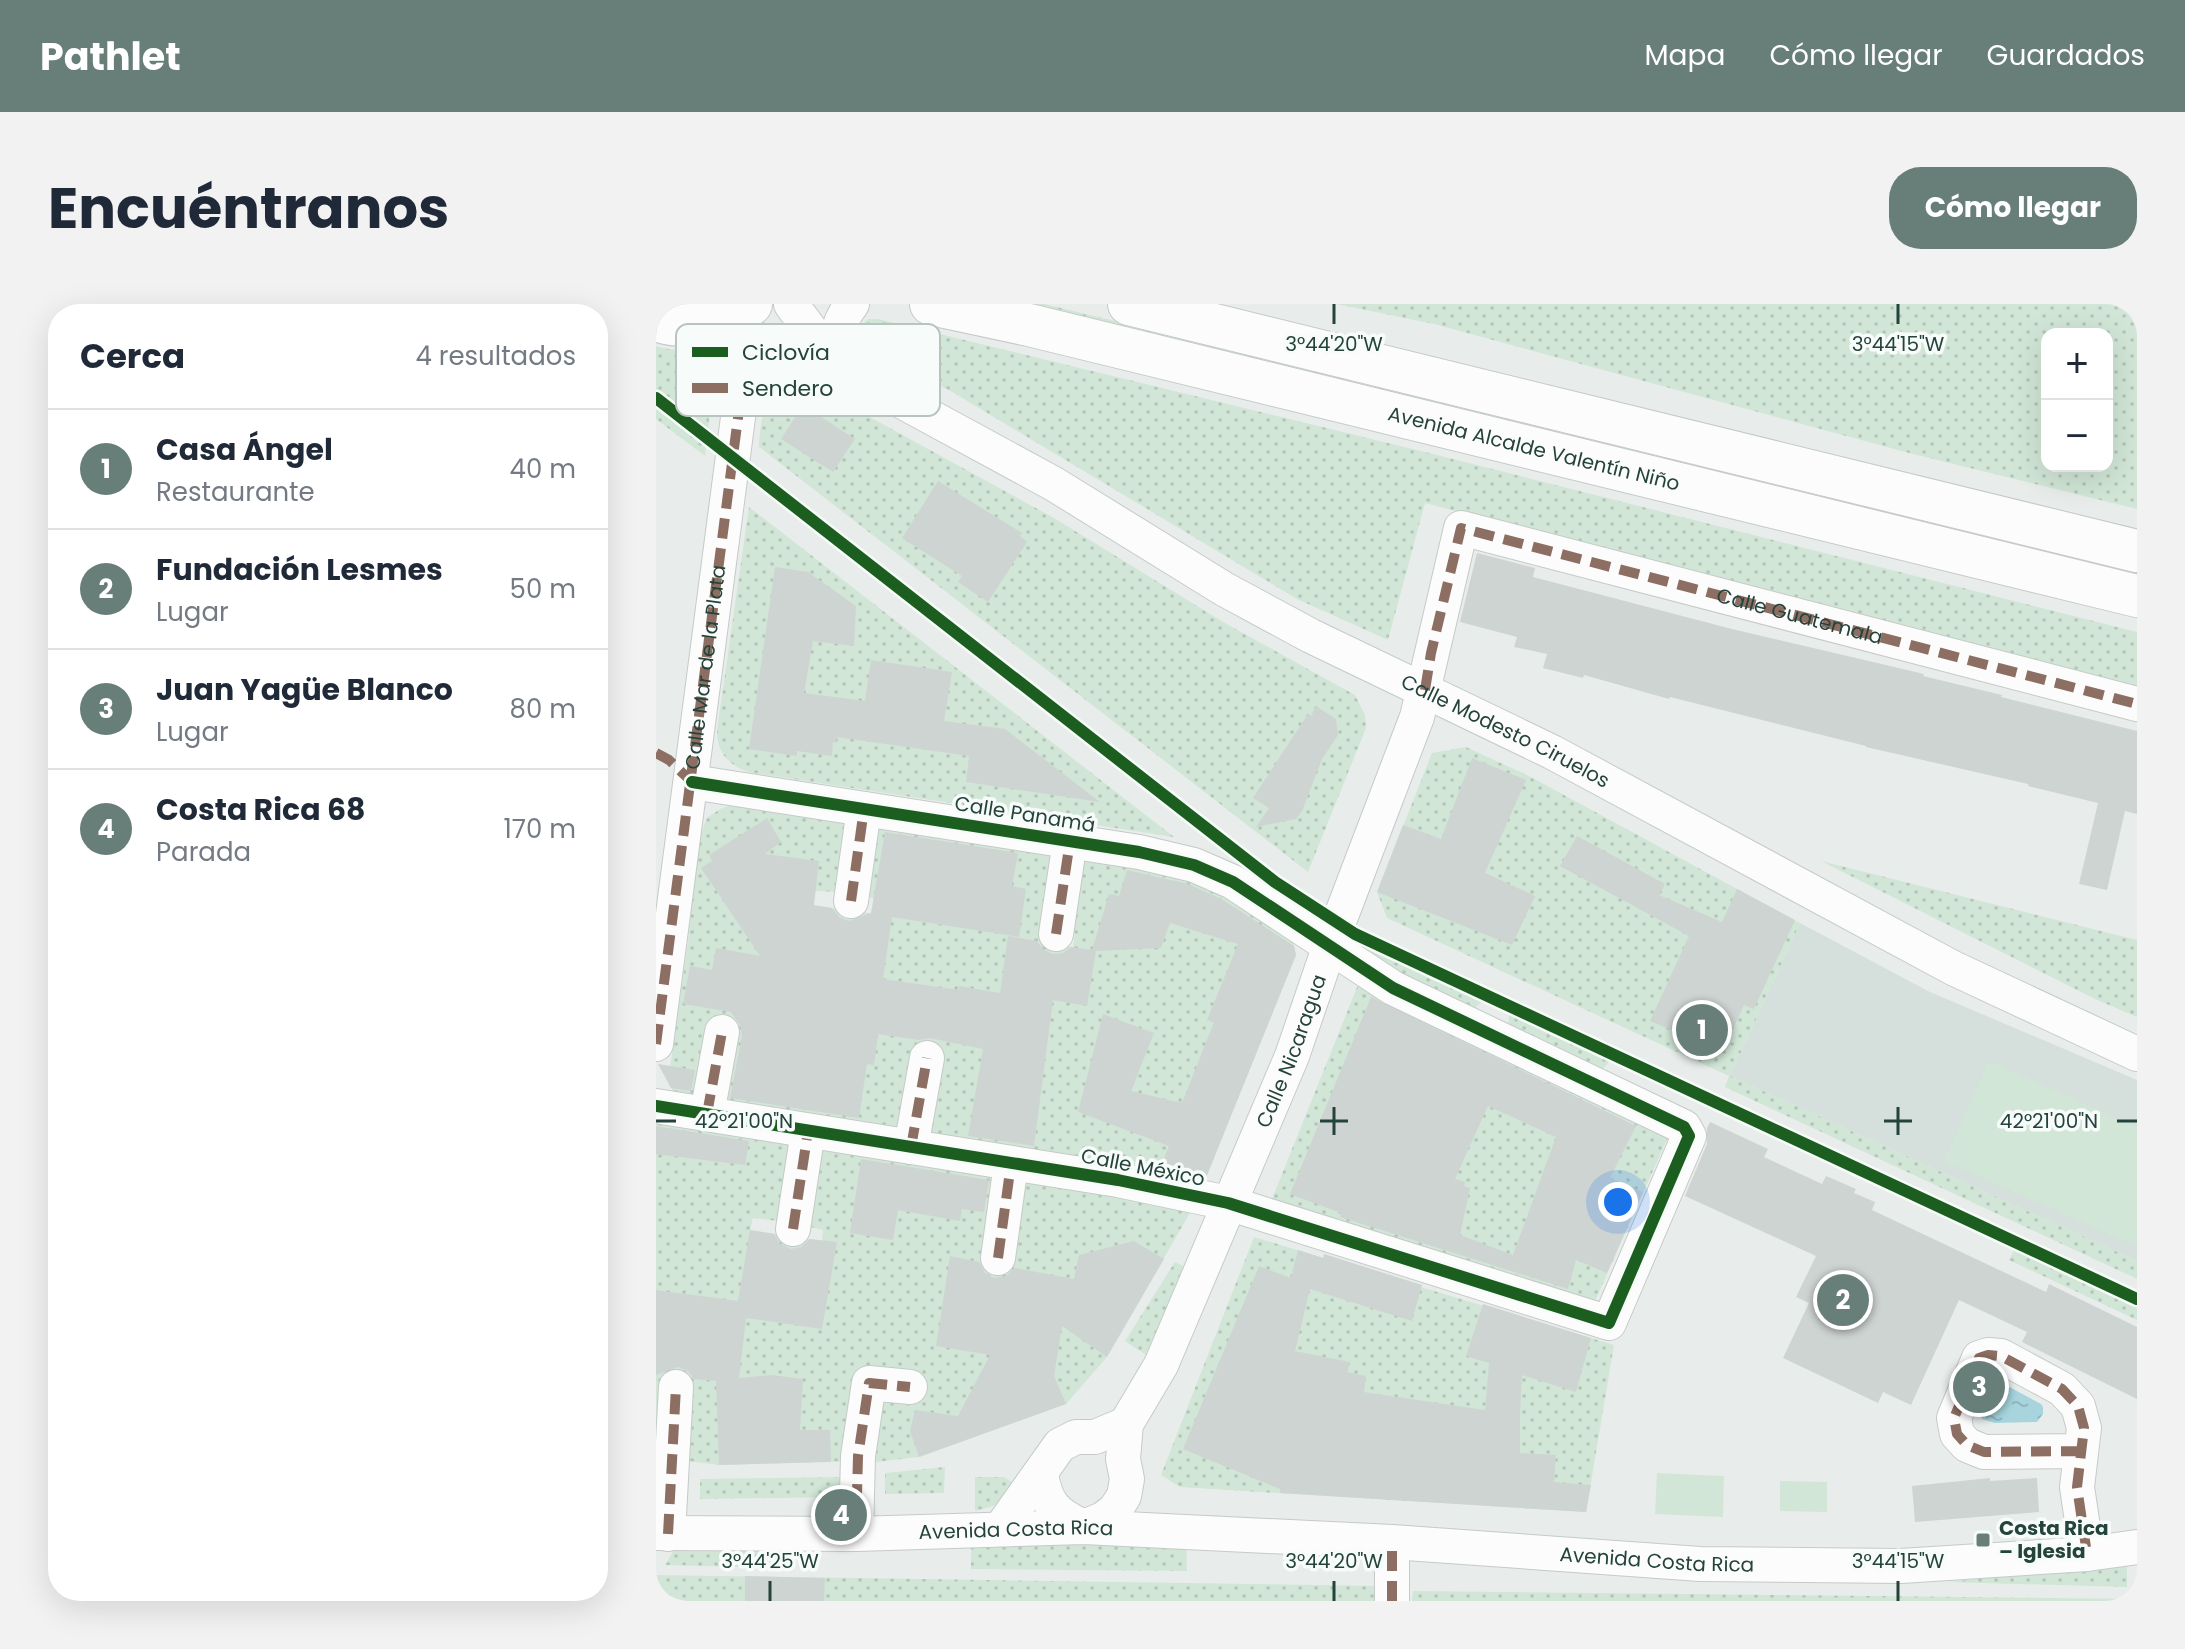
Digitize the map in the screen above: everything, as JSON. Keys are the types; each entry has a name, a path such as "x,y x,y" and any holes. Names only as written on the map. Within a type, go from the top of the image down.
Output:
{"street":[{"name":"Calle Modesto Ciruelos","path":"791,304 806,324"},
{"path":"839,324 852,304"},
{"name":"Avenida Alcalde Valentín Niño","path":"931,304 2137,596"},
{"path":"1129,304 2137,551"},
{"path":"656,320 683,324"},
{"path":"703,324 742,321"},
{"name":"Calle Mar de la Plata","path":"656,1044 738,416"},
{"name":"Calle Modesto Ciruelos","path":"929,416 1054,484 1224,589 1323,642 1552,752 1953,968 2137,1054"},
{"name":"Calle Nicaragua","path":"1124,1496 1127,1479 1123,1459 1126,1424 1161,1365 1292,1056 1425,690 1461,528"},
{"name":"Calle Guatemala","path":"1461,528 2137,704"},
{"name":"Calle Panamá","path":"692,782 1139,852 1194,865 1233,882 1393,988 1672,1121 1689,1132 1609,1323"},
{"path":"851,901 864,809"},
{"name":"Calle Panamá","path":"1056,934 1070,841"},
{"path":"707,1114 722,1032"},
{"path":"911,1147 927,1058"},
{"name":"Calle México","path":"656,1106 1118,1180 1228,1203 1609,1323"},
{"path":"793,1229 808,1131"},
{"path":"998,1258 1011,1164"},
{"path":"856,1534 858,1456 869,1383 910,1387"},
{"name":"Avenida Costa Rica","path":"676,1387 662,1534 856,1534 1084,1527 1392,1542 1700,1564 1901,1566 2087,1554 2137,1547"},
{"path":"1001,1528 1060,1445 1076,1437 1095,1437 1126,1424"},
{"path":"1095,1437 1111,1444 1123,1459"},
{"path":"2081,1451 2077,1487 2087,1554"},
{"path":"1041,1474 1047,1500 1053,1508 1084,1527 1115,1510 1124,1496"},
{"name":"Avenida Costa Rica","path":"1124,1496 1155,1523 1175,1531"},
{"path":"1392,1542 1392,1601"}],"shaded area":[{"path":"1800,923 1930,992 2137,1080 2137,1261 1730,1076"}],"green space":[{"path":"1011,304 1044,304 1353,378 1351,385"},
{"path":"1336,304 2137,304 2137,509 1909,453 1434,324"},
{"path":"868,319 878,319 899,324 863,324"},
{"path":"940,334 1437,455 2137,632 2137,689 1425,503 1388,640 1297,599 940,386"},
{"path":"656,346 676,349 676,416 710,416 705,456 656,419"},
{"path":"1377,383 2137,568 2137,577 1375,390"},
{"path":"763,416 868,416 1054,518 1223,622 1355,695 1365,715 1366,728 1308,872 759,447"},
{"path":"749,507 1174,837 753,773 732,763 719,746 717,730"},
{"path":"1466,747 1529,776 1800,923 1730,1076 2137,1261 2137,1279 1725,1087 1729,1076 1387,918 1377,892 1432,753"},
{"path":"734,804 854,824 844,892 815,891 806,905 892,916 893,902 867,897 871,824 1063,856 1052,944 1073,947 1075,933 1062,920 1074,857 1129,863 1227,894 1292,936 1296,955 1204,1182 675,1095 668,1082 688,943 698,840 707,818"},
{"path":"1821,861 2137,940 2137,1017 2095,999"},
{"path":"1358,943 1482,1001 1471,1012 1355,951"},
{"path":"1358,985 1627,1112 1624,1118 1640,1126 1644,1120 1668,1137 1595,1301 1270,1204"},
{"path":"1509,1014 1610,1061 1600,1072 1508,1028"},
{"path":"1989,1061 2137,1127 2137,1239 2134,1245 1944,1161"},
{"path":"656,1123 800,1144 787,1222 753,1218 750,1230 822,1241 823,1230 806,1226 813,1145 1165,1201 1191,1211 1107,1357 1066,1404 919,1457 867,1463 873,1375 852,1461 719,1465 656,1457"},
{"path":"1254,1237 1614,1345 1586,1512 1180,1487 1161,1475"},
{"path":"2015,1248 2137,1306 2137,1320 2009,1260"},
{"path":"1175,1262 1185,1267 1146,1355 1125,1341"},
{"path":"945,1467 944,1493 885,1494 885,1473"},
{"path":"1657,1473 1724,1476 1723,1517 1655,1514"},
{"path":"844,1477 844,1497 700,1499 700,1479"},
{"path":"975,1477 1004,1477 1014,1483 1000,1504 975,1511"},
{"path":"1780,1481 1827,1482 1827,1512 1780,1511"},
{"path":"971,1544 1186,1546 1187,1571 971,1569"},
{"path":"675,1548 780,1548 783,1568 665,1565"},
{"path":"2127,1565 2127,1587 1948,1582"},
{"path":"656,1575 1379,1586 1379,1601 656,1601"},
{"path":"1413,1591 2137,1599 2137,1601 1412,1601"}],"water":[{"path":"1993,1384 2004,1384 2041,1404 2043,1414 2037,1422 1995,1423 1982,1419 1980,1408"}],"building":[{"path":"796,416 820,416 855,439 833,472 781,439"},
{"path":"938,481 1022,533 1020,536 1027,542 988,602 958,582 962,576 902,538"},
{"path":"1477,553 1535,568 1533,577 1732,629 1924,674 2137,731 2137,814 2125,811 2107,890 2079,884 2098,803 1669,699 1584,675 1583,678 1543,668 1547,654 1514,647 1517,637 1460,622"},
{"path":"775,567 808,572 856,606 854,646 813,641 804,693 865,701 871,660 952,672 944,721 1005,729 1100,802 966,782 969,756 837,737 836,743 833,742 832,756 797,751 797,756 749,749"},
{"path":"1316,706 1336,719 1338,735 1322,759 1302,811 1296,819 1256,827 1269,808 1253,798"},
{"path":"1472,758 1526,780 1485,873 1535,896 1512,945 1377,892 1403,825 1441,839"},
{"path":"767,818 781,842 765,854 819,861 814,905 832,908 839,917 849,921 871,913 885,832 1018,853 1012,886 1026,889 1019,937 892,917 883,979 1000,993 1008,936 1037,941 1052,954 1063,953 1071,947 1092,950 1109,894 1119,896 1127,870 1188,884 1223,900 1294,946 1296,955 1206,1178 1160,1168 1169,1146 1078,1112 1103,1014 1154,1033 1131,1091 1182,1103 1214,1022 1207,1020 1238,944 1170,923 1161,948 1096,951 1087,1006 1053,1000 1034,1146 968,1136 983,1049 930,1038 919,1040 878,1034 874,1065 867,1064 859,1118 730,1098 742,1036 740,1025 731,1012 683,1004 690,966 712,970 716,948 760,956 701,868 712,861 709,855"},
{"path":"1577,836 1665,884 1659,895 1722,922 1737,889 1795,920 1754,1009 1744,1005 1725,1047 1710,1040 1708,1045 1650,1021 1689,936 1560,866"},
{"path":"1371,997 1636,1126 1610,1178 1643,1192 1607,1273 1576,1260 1568,1289 1340,1217 1341,1213 1290,1194","holes":["1488,1106 1556,1137 1513,1255 1460,1235 1470,1188 1464,1186 1465,1182 1455,1179"]},
{"path":"658,1064 695,1070 691,1091 671,1088"},
{"path":"1710,1122 1768,1149 1764,1157 1822,1184 1826,1176 1856,1189 1854,1193 1875,1202 1872,1210 2046,1292 2049,1284 2137,1327 2137,1399 2022,1342 2027,1332 1959,1300 1911,1405 1883,1392 1878,1403 1783,1358 1809,1303 1796,1297 1816,1256 1685,1196 1707,1144"},
{"path":"656,1126 749,1141 745,1165 656,1154"},
{"path":"861,1159 989,1180 984,1212 962,1209 960,1221 898,1210 893,1240 850,1233"},
{"path":"750,1230 774,1234 780,1244 791,1249 801,1247 810,1239 837,1242 822,1329 746,1318 739,1378 772,1375 803,1379 800,1430 830,1430 831,1462 719,1465 716,1381 694,1379 688,1371 678,1367 656,1375 656,1290 738,1301"},
{"path":"1134,1241 1164,1259 1107,1357 1062,1326 1054,1376 1066,1404 919,1457 910,1431 915,1410 958,1416 990,1355 936,1346 950,1256 979,1262 985,1273 994,1278 1006,1276 1015,1268 1074,1279 1079,1255"},
{"path":"1298,1250 1323,1258 1324,1254 1422,1285 1412,1321 1310,1289 1295,1351 1350,1362 1347,1372 1366,1376 1364,1392 1485,1410 1489,1363 1466,1356 1483,1304 1591,1338 1576,1392 1522,1375 1520,1415 1520,1453 1556,1455 1554,1482 1591,1485 1586,1512 1280,1493 1280,1489 1183,1449 1259,1266 1291,1278"},
{"path":"1990,1478 1990,1481 2037,1478 2039,1512 1915,1522 1912,1486"},
{"path":"745,1576 825,1578 824,1601 745,1601"}],"marked path":[{"path":"656,1044 738,416"},
{"path":"1425,690 1461,528 2137,704"},
{"path":"656,753 697,783"},
{"path":"851,901 864,809"},
{"path":"1056,934 1070,841"},
{"path":"707,1114 722,1032"},
{"path":"911,1147 927,1058"},
{"path":"793,1229 808,1131"},
{"path":"998,1258 1011,1164"},
{"path":"2081,1451 1984,1452 1967,1445 1957,1434 1954,1418 1979,1358 2001,1356 2062,1389 2078,1406 2084,1428 2077,1487 2087,1554"},
{"path":"856,1534 858,1456 869,1383 910,1387"},
{"path":"668,1534 676,1387"},
{"path":"1392,1542 1392,1601"}],"cycle path":[{"path":"656,398 676,414"},
{"path":"679,416 1275,882 1355,934 2137,1299"},
{"path":"656,1106 1118,1180 1228,1203 1609,1323 1689,1136 1684,1127 1393,988 1233,882 1194,865 1139,852 692,782"}],"place":[{"name":"Casa Ángel","path":"1702,1030"},
{"name":"Fundación Lesmes","path":"1843,1300"},
{"name":"Juan Yagüe Blanco","path":"1979,1387"},
{"name":"Costa Rica 68","path":"841,1515"},
{"name":"Costa Rica – Iglesia","path":"1983,1540"}]}
